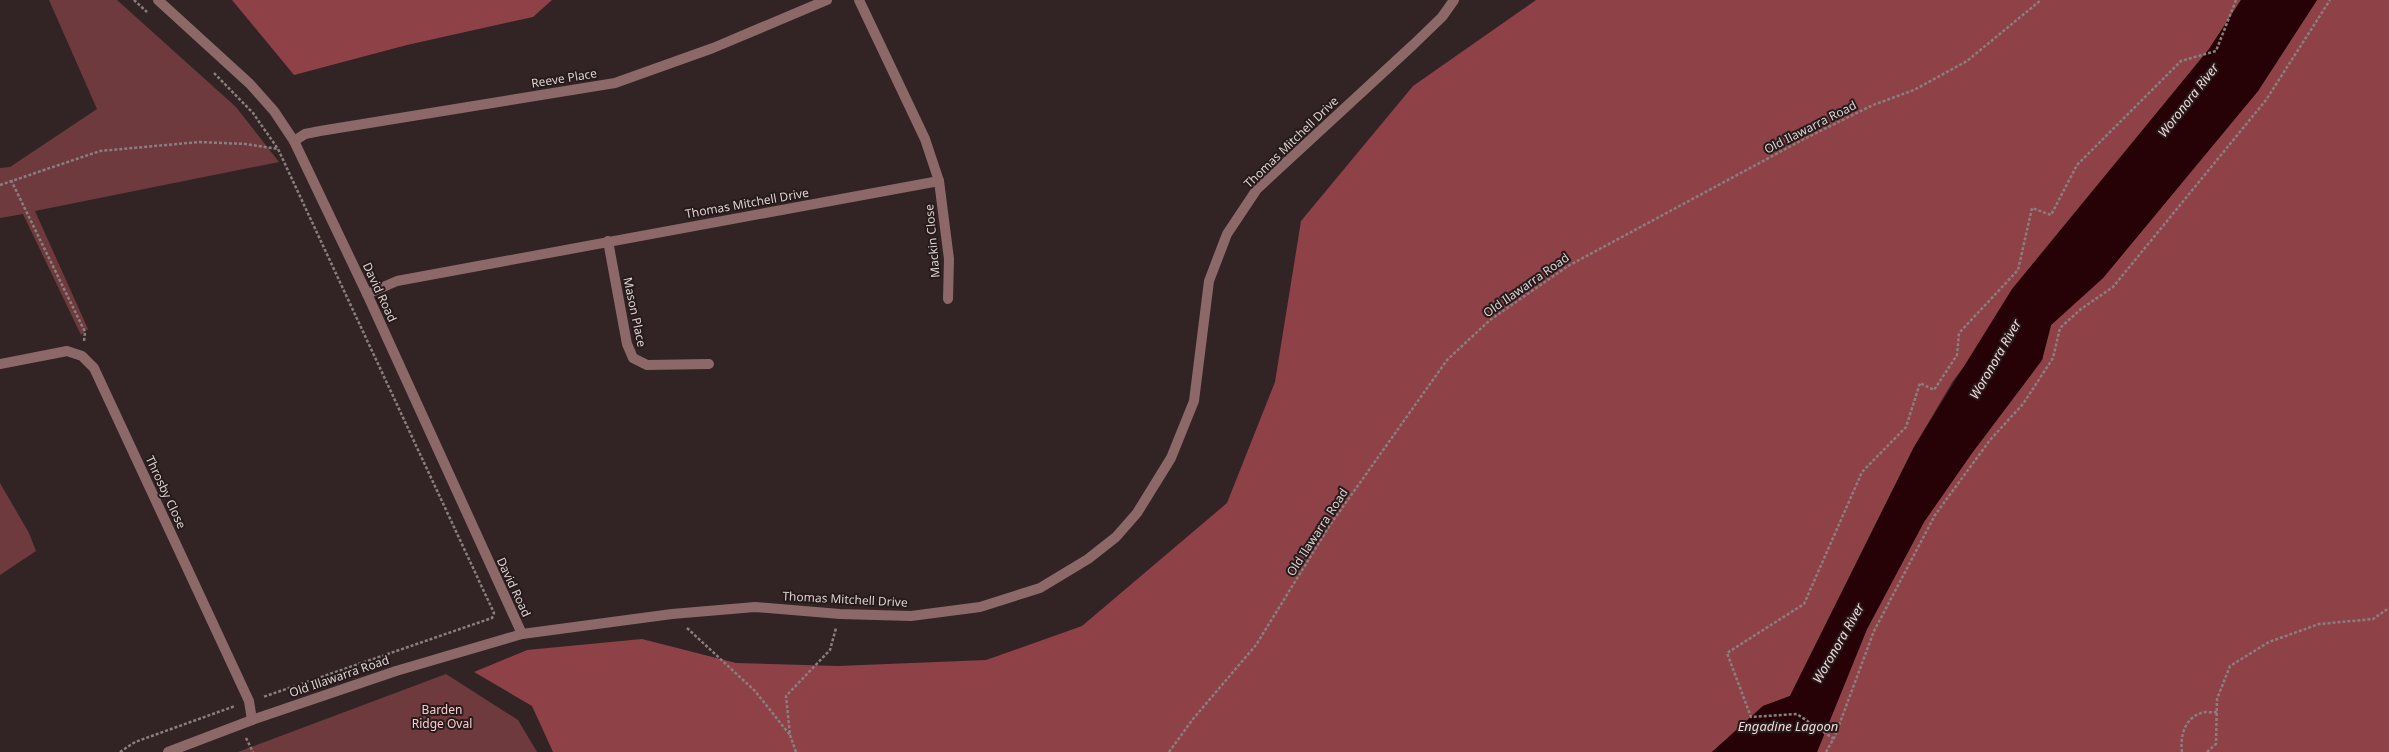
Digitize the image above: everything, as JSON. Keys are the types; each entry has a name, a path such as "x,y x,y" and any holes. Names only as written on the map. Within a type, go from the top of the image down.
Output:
{"street":[{"name":"David Road","path":"158,0 250,84 274,111 294,141 367,294 522,634"},
{"name":"Reeve Place","path":"294,141 305,134 320,131 615,83 720,45 827,0"},
{"path":"859,0 925,139 939,181"},
{"name":"Thomas Mitchell Drive","path":"522,634 672,614 755,607 840,614 911,616 980,608 1040,588 1088,559 1116,537 1138,513 1171,458 1194,401 1209,281 1226,234 1257,189 1413,45 1442,17 1454,0"},
{"name":"Thomas Mitchell Drive","path":"367,294 397,281 939,181"},
{"name":"Mackin Close","path":"939,181 949,260 948,299"},
{"name":"Mason Place","path":"608,242 626,344 633,358 647,365 708,364"},
{"path":"0,364 67,351 82,356"},
{"name":"Throsby Close","path":"82,356 94,368 249,701 252,720"},
{"name":"Old Illawarra Road","path":"168,752 252,720 396,671 522,634"}],"path":[{"path":"134,0 152,16"},
{"name":"Old Ilawarra Road","path":"1169,752 1193,719 1256,645 1330,525 1447,360 1490,320 1568,266 1804,139 1874,105 1914,90 1967,61 2041,0"},
{"path":"1834,739 1797,714 1751,717 1727,653 1804,604 1862,472 1906,427 1920,383 1934,390 1957,355 1959,333 2018,270 2032,208 2051,215 2077,165 2181,61 2216,51 2236,0"},
{"path":"1826,752 1834,739 1874,631 1935,515 1990,440 2023,404 2053,358 2060,328 2118,281 2266,100 2330,0"},
{"path":"120,752 135,742 249,701 492,618 494,613 278,149 253,113 211,70"},
{"path":"0,185 100,151 199,142 246,144 278,149"},
{"path":"11,180 85,332 82,356"},
{"path":"2207,752 2216,744 2217,699 2230,666 2269,642 2319,624 2373,619 2389,608"},
{"path":"672,614 755,691 790,735"},
{"path":"796,752 790,735 786,696 830,650 840,614"},
{"path":"2182,752 2180,739 2187,724 2201,713 2217,712"},
{"path":"251,748 253,752"}],"green space":[{"path":"49,0 117,0 236,107 279,162 35,211 88,329 81,335 23,214 0,218 0,168 10,167 97,109"},
{"path":"0,483 29,533 36,551 0,575"},
{"name":"Barden Ridge Oval","path":"446,674 518,720 537,752 238,752"}],"shaded area":[{"path":"232,0 552,0 533,17 407,45 294,75"},
{"path":"1536,0 2241,0 2209,49 2117,163 1953,381 1914,447 1790,696 1763,706 1712,752 553,752 532,706 474,672 527,650 642,639 736,663 838,666 986,660 1082,626 1227,503 1275,382 1301,221 1413,86"},
{"path":"2317,0 2389,0 2389,752 1817,752 1867,629 1924,522 1972,453 2042,360 2051,325 2103,278 2258,91"}],"water":[{"path":"2241,0 2317,0 2258,91 2103,278 2051,325 2042,360 1972,453 1924,522 1867,629 1817,752 1712,752 1763,706 1790,696 1914,447 2012,289 2209,49"}],"water label":[{"name":"Woronora River","path":"2188,100"},
{"name":"Woronora River","path":"1995,359"},
{"name":"Woronora River","path":"1838,643"},
{"name":"Engadine Lagoon","path":"1788,726"}]}
